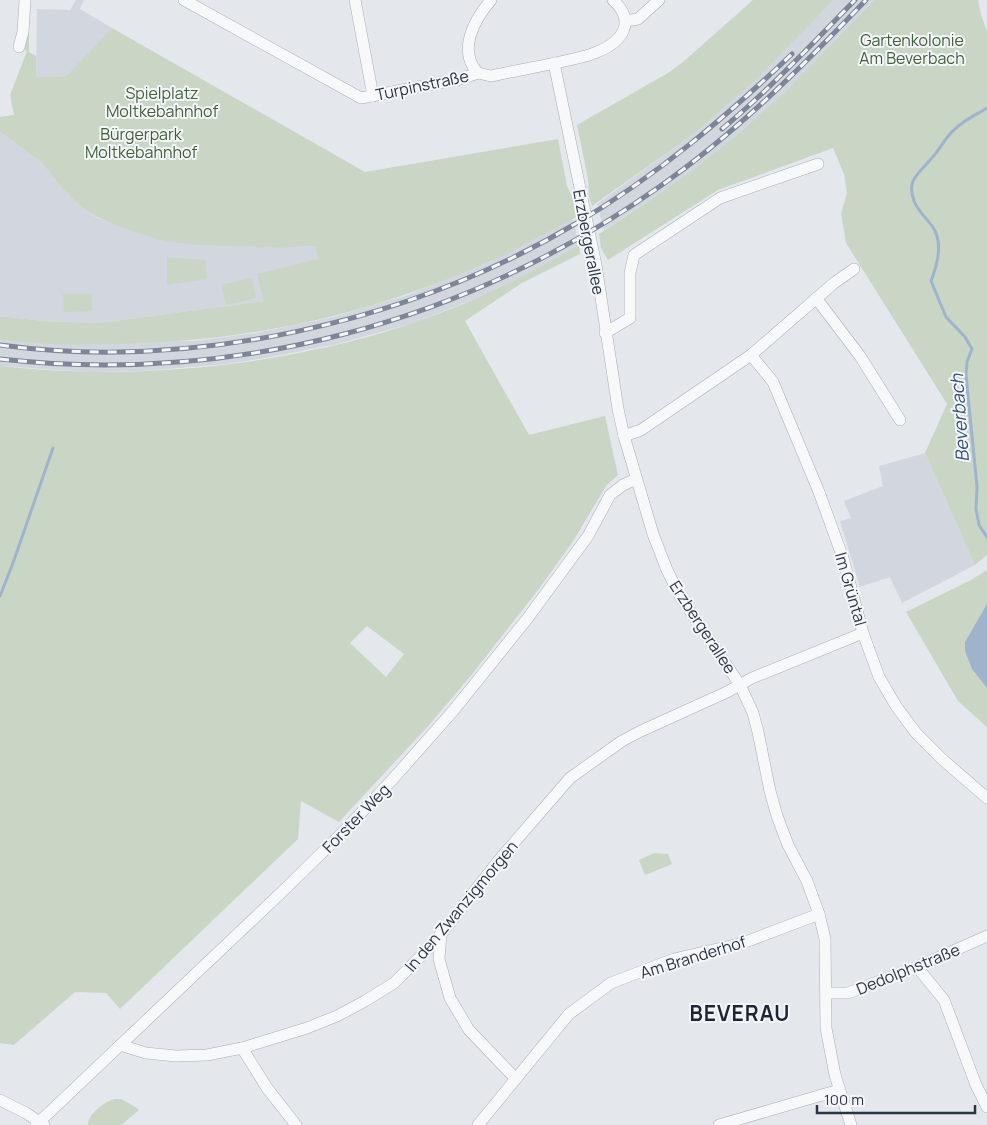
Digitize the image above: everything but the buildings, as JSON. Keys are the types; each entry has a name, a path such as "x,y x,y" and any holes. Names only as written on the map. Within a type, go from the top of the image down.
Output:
{"street":[{"path":"19,47 23,32 25,0"},
{"name":"Turpinstraße","path":"184,0 361,98 460,79 478,73 491,76 587,56 606,48 618,40 625,30 626,22"},
{"path":"355,0 373,96"},
{"path":"478,73 471,65 468,54 469,41 478,18 491,0"},
{"path":"613,0 622,11 626,22 638,19 659,0"},
{"name":"Erzbergerallee","path":"554,63 596,265 618,410 636,479 653,534 667,570 680,596 740,685 753,713 777,816 788,845 807,881 819,914 825,939 826,1028 831,1060 851,1125"},
{"path":"606,333 630,318 630,273 634,255 720,198 818,164"},
{"path":"624,436 641,430 752,354 816,298 854,269"},
{"path":"816,298 860,356 900,420"},
{"name":"Im Grüntal","path":"752,354 773,382 819,492 843,558 863,633 879,677 896,706 916,733 987,798"},
{"name":"Forster Weg","path":"40,1124 120,1045 286,889 392,780 447,719 531,614 588,536 610,495 623,485 636,479"},
{"name":"In den Zwanzigmorgen","path":"120,1045 146,1053 176,1056 207,1055 242,1048 307,1028 337,1016 365,1001 394,983 441,934 499,860 570,778 622,741 752,678 863,633"},
{"name":"Am Branderhof","path":"478,1125 569,1014 611,983 674,959 743,943 819,914"},
{"path":"441,934 439,959 450,998 469,1030 516,1079"},
{"name":"Dedolphstraße","path":"827,993 848,993 916,968 987,936"},
{"path":"916,968 944,1000 976,1085 987,1107"},
{"path":"242,1048 267,1088 296,1125"},
{"path":"719,1125 839,1090"},
{"path":"0,1100 40,1124"}],"shaded area":[{"path":"76,0 84,0 80,9 112,28 66,76 36,77 37,9 70,10"},
{"path":"834,0 874,0 783,94 740,132 694,169 604,230 597,204 691,136 757,79"},
{"path":"0,132 42,163 59,185 97,218 158,240 283,248 315,246 325,287 264,301 100,323 44,321 0,316"},
{"path":"573,219 579,245 528,273 491,292 417,322 337,344 226,364 142,371 88,372 0,366 0,339 195,341 256,333 333,317 408,295 514,250"},
{"path":"925,453 975,565 902,603 890,577 860,587 840,521 851,518 844,501 883,486 879,466"}],"green space":[{"path":"753,0 834,0 757,79 691,136 592,206 577,125 668,73"},
{"name":"Gartenkolonie Am Beverbach","path":"874,0 978,0 987,31 987,555 975,565 925,453 947,404 846,243 841,214 847,193 844,174 833,148 718,190 608,260 601,248 599,234 694,169 740,132 783,94"},
{"name":"Bürgerpark Moltkebahnhof","path":"29,20 29,52 36,56 36,77 66,76 112,28 365,172 558,139 567,186 573,199 576,217 509,253 449,279 403,296 309,322 213,338 163,342 71,344 0,339 0,316 44,321 100,323 264,301 257,274 318,259 315,246 283,248 198,245 158,240 117,226 97,217 80,205 59,185 42,163 0,132 0,117 14,115 10,95 27,51 24,49 28,35"},
{"path":"579,245 580,254 522,283 465,321 529,435 605,416 618,475 606,486 572,543 538,590 430,724 339,822 301,801 298,839 120,1009 106,993 75,992 14,1045 0,1043 0,366 61,371 123,372 251,361 315,350 377,334 436,315 503,286","holes":["367,626 404,654 386,677 350,643"]},
{"path":"167,257 205,260 207,279 167,285"},
{"path":"252,278 256,298 226,305 221,285"},
{"path":"63,294 91,294 92,311 64,312"},
{"path":"987,570 987,727 958,701 906,612 971,580"},
{"path":"654,853 668,854 672,864 645,875 639,860"},
{"path":"114,1099 121,1099 139,1110 121,1125 88,1125 97,1109"}],"water":[{"path":"987,604 987,688 972,669 965,651 965,642"}],"waterway":[{"name":"Beverbach","path":"987,108 951,132 915,177 912,187 916,205 937,235 939,249 931,281 946,317 965,337 972,349 967,362 966,375 977,487 976,509 979,525 987,537"},
{"path":"0,596 53,448"}],"railway":[{"path":"722,129 773,83 855,0"},
{"path":"0,359 88,365 175,362 261,352 345,334 428,308 508,275 585,235 659,187 687,166 767,98 866,0"},
{"path":"0,345 73,351 148,351 223,344 297,331 371,313 442,288 511,259 605,206 633,187 715,124 792,54"}],"district":[{"name":"BEVERAU","path":"740,1013"}],"park label":[{"name":"Spielplatz Moltkebahnhof","path":"162,102"}]}
